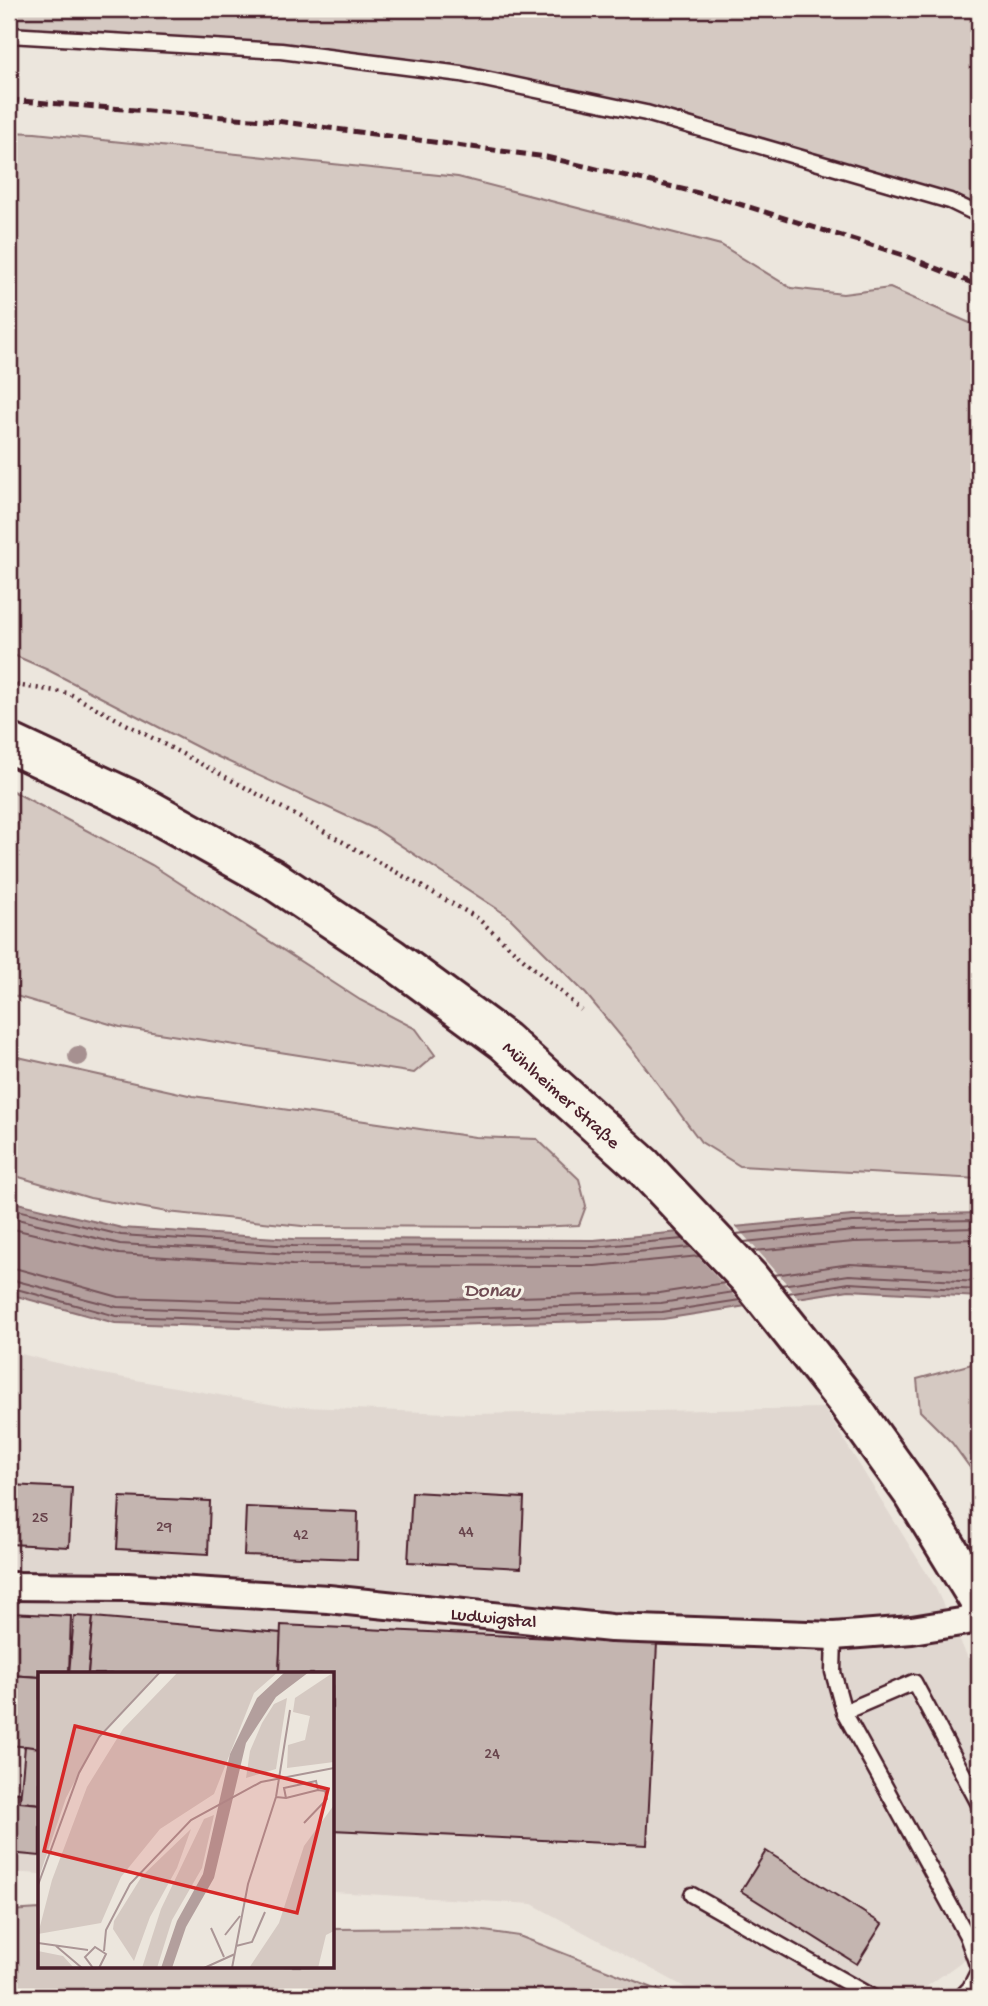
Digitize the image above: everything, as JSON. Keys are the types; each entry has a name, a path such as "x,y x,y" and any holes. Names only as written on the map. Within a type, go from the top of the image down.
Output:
{"main road":[{"name":"Mühlheimer Straße","path":"9,743 135,802 271,878 391,958 504,1041 643,1166 749,1278 846,1400 915,1496 979,1600"}],"street":[{"name":"Ludwigstal","path":"9,1586 128,1587 328,1598 611,1628 834,1636 912,1630 979,1619"}],"lane":[{"path":"9,35 281,51 461,74 646,113 950,201 979,215"},
{"path":"834,1636 833,1672 844,1712 973,1933 979,1970 971,1988 961,1997"},
{"path":"844,1712 914,1682 979,1804"},
{"path":"692,1895 873,1997"}],"path":[{"path":"9,684 68,693 263,797 476,917 581,1010"}],"shaded area":[{"path":"9,9 979,9 979,210 914,182 619,100 514,80 9,29"},
{"path":"9,132 458,177 721,245 791,288 843,294 890,288 979,327 979,1179 740,1166 701,1142 634,1052 586,994 508,916 377,830 203,750 48,670 9,653"},
{"path":"9,789 152,865 360,1000 416,1029 435,1055 414,1073 120,1027 9,994"},
{"path":"9,1055 193,1096 475,1137 537,1139 579,1179 586,1206 579,1225 302,1226 167,1212 90,1198 9,1174"},
{"path":"9,1351 97,1373 281,1406 472,1414 824,1408 934,1585 979,1682 979,1949 926,1987 917,1997 703,1997 532,1904 334,1892 334,1672 38,1672 38,1874 9,1872"},
{"path":"979,1362 979,1480 952,1443 920,1411 917,1379"},
{"path":"38,1909 38,1968 334,1968 334,1929 463,1928 519,1936 676,1997 9,1997 9,1911"}],"water":[{"name":"Donau","path":"9,1201 122,1228 293,1239 594,1240 852,1216 979,1213 979,1297 849,1290 663,1319 307,1329 115,1323 9,1294"}],"pier":[{"path":"733,1223 800,1301 747,1310 673,1229"}],"building":[{"path":"9,1485 72,1488 69,1547 9,1544"},
{"path":"412,1492 524,1498 521,1568 408,1562"},
{"path":"120,1497 210,1501 208,1554 117,1549"},
{"path":"246,1507 358,1512 357,1559 244,1555"},
{"path":"9,1613 71,1616 69,1672 38,1672 38,1677 9,1675"},
{"path":"74,1616 93,1617 88,1672 69,1672"},
{"path":"93,1617 281,1633 279,1672 88,1672"},
{"path":"281,1625 657,1643 647,1845 334,1830 334,1672 279,1672"},
{"path":"9,1675 38,1677 38,1748 9,1745"},
{"path":"25,1746 38,1748 38,1804 20,1802"},
{"path":"9,1792 20,1793 20,1802 38,1804 38,1856 9,1853"},
{"path":"766,1851 882,1924 857,1964 741,1891"}],"railway":[{"path":"9,100 276,121 546,157 720,198 906,256 979,286"}]}
